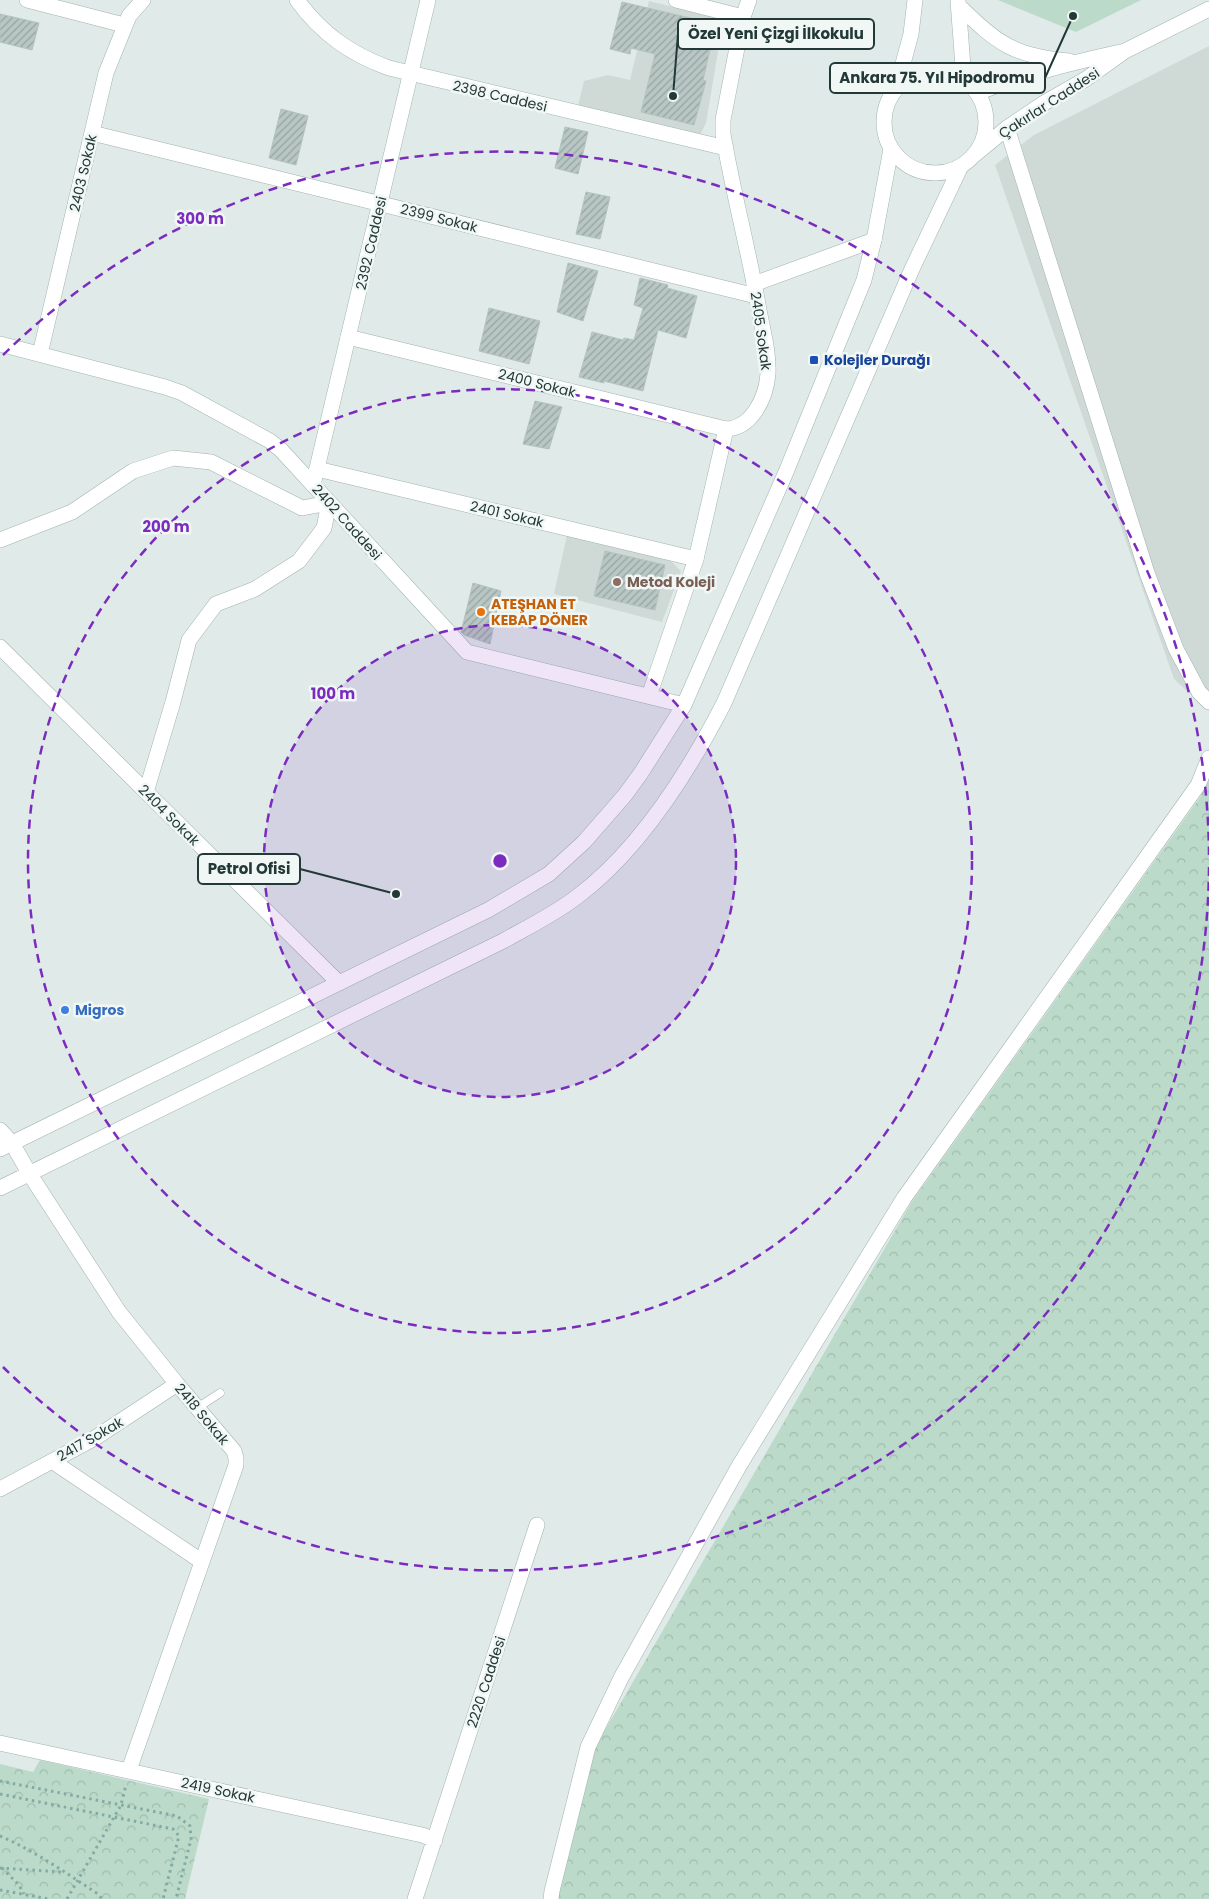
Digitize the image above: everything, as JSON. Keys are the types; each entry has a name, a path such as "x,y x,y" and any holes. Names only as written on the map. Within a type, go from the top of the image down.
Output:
{"street":[{"path":"27,0 124,25"},
{"name":"2403 Sokak","path":"40,354 106,73 124,25 134,9 143,0"},
{"name":"2398 Caddesi","path":"297,0 324,30 347,49 369,61 410,74 726,148"},
{"name":"2392 Caddesi","path":"313,485 428,0"},
{"path":"676,0 743,17"},
{"name":"2405 Sokak","path":"726,429 741,427 749,421 756,410 765,387 768,362 726,148 723,120 743,17 749,0"},
{"path":"897,86 911,76 938,70 952,73 964,80 977,93 984,106 986,121 984,137 978,151 954,170 926,173 906,164 891,149 884,134 883,116 888,100 897,86 912,34 915,0"},
{"path":"959,3 964,80"},
{"path":"959,3 983,30 1012,48 1044,59 1076,62"},
{"name":"Çakırlar Caddesi","path":"973,156 1007,128 1044,103 1086,79 1125,51 1209,9"},
{"name":"Çakırlar Caddesi","path":"977,93 1002,83 1076,62 1125,51"},
{"path":"1007,128 1147,573 1176,649 1200,692 1209,702"},
{"name":"2399 Sokak","path":"92,133 380,204 755,290"},
{"path":"6,1146 488,910 549,874 584,842 625,795 657,750 684,705 786,472 864,280 874,240 891,149"},
{"path":"0,1188 503,941 558,911 601,877 624,853 691,763 724,704 912,269 961,166"},
{"path":"755,290 874,240"},
{"name":"2400 Sokak","path":"348,337 726,429"},
{"name":"2402 Caddesi","path":"0,344 140,379 182,393 270,442 281,450 466,652 684,705"},
{"path":"649,696 696,559 726,429"},
{"path":"0,540 72,512 133,472 173,458 211,462 302,508 329,503 324,528 299,561 255,589 216,604 189,640 146,792"},
{"name":"2401 Sokak","path":"317,469 696,559"},
{"name":"2404 Sokak","path":"0,647 339,983"},
{"path":"551,1899 588,1747 621,1678 739,1466 904,1198 1198,785 1209,758"},
{"name":"2418 Sokak","path":"0,1130 6,1146 29,1174 119,1312 234,1451 236,1458 236,1465 129,1770"},
{"name":"2417 Sokak","path":"0,1489 95,1438 177,1384"},
{"path":"52,1461 201,1561"},
{"name":"2220 Caddesi","path":"415,1899 537,1525"},
{"name":"2419 Sokak","path":"0,1743 422,1835 435,1840"}],"lane":[{"path":"197,1408 220,1393"}],"path":[{"path":"67,1899 121,1805 129,1770"},
{"path":"0,1781 177,1816 190,1826 191,1840 176,1899"},
{"path":"0,1794 173,1829 179,1836 163,1899"},
{"path":"0,1836 19,1844 98,1894 102,1899"},
{"path":"1,1868 64,1872"},
{"path":"1,1868 19,1885 24,1894"},
{"path":"0,1890 49,1899"}],"shaded area":[{"path":"649,1 714,17 719,21 722,28 706,123 700,135 578,106 584,81 608,75 630,80"},
{"path":"1209,46 1209,711 1174,679 995,165 1034,135"},
{"name":"Metod Koleji","path":"567,535 671,561 681,571 662,622 554,594"}],"green space":[{"path":"998,0 1141,0 1076,32"},
{"path":"1209,772 1209,1899 556,1899 594,1749 911,1203 1201,796"},
{"path":"40,1760 209,1799 185,1899 0,1899 0,1764 33,1772"}],"building":[{"path":"622,2 716,24 703,80 706,81 694,125 641,112 655,54 631,48 630,54 610,49"},
{"path":"0,14 39,23 32,50 0,42"},
{"path":"281,109 308,116 296,165 269,158"},
{"path":"565,127 588,132 578,174 555,168"},
{"path":"586,192 610,197 600,239 576,234"},
{"path":"568,263 598,271 583,321 557,312"},
{"path":"640,278 668,285 667,288 697,296 686,338 658,330 643,391 579,377 592,332 623,340 624,338 634,340 643,308 634,305"},
{"path":"489,308 540,321 529,364 479,351"},
{"path":"535,401 562,407 549,449 523,444"},
{"path":"605,551 665,565 655,610 594,596"},
{"name":"ATEŞHAN ET KEBAP DÖNER","path":"473,583 501,591 490,644 464,635 461,632"}],"place":[{"name":"Ankara 75. Yıl Hipodromu","path":"1073,16"},
{"name":"Özel Yeni Çizgi İlkokulu","path":"673,96"},
{"name":"Kolejler Durağı","path":"814,360"},
{"name":"Metod Koleji","path":"617,582"},
{"name":"ATEŞHAN ET KEBAP DÖNER","path":"481,612"},
{"name":"Petrol Ofisi","path":"396,894"},
{"name":"Migros","path":"65,1010"}]}
